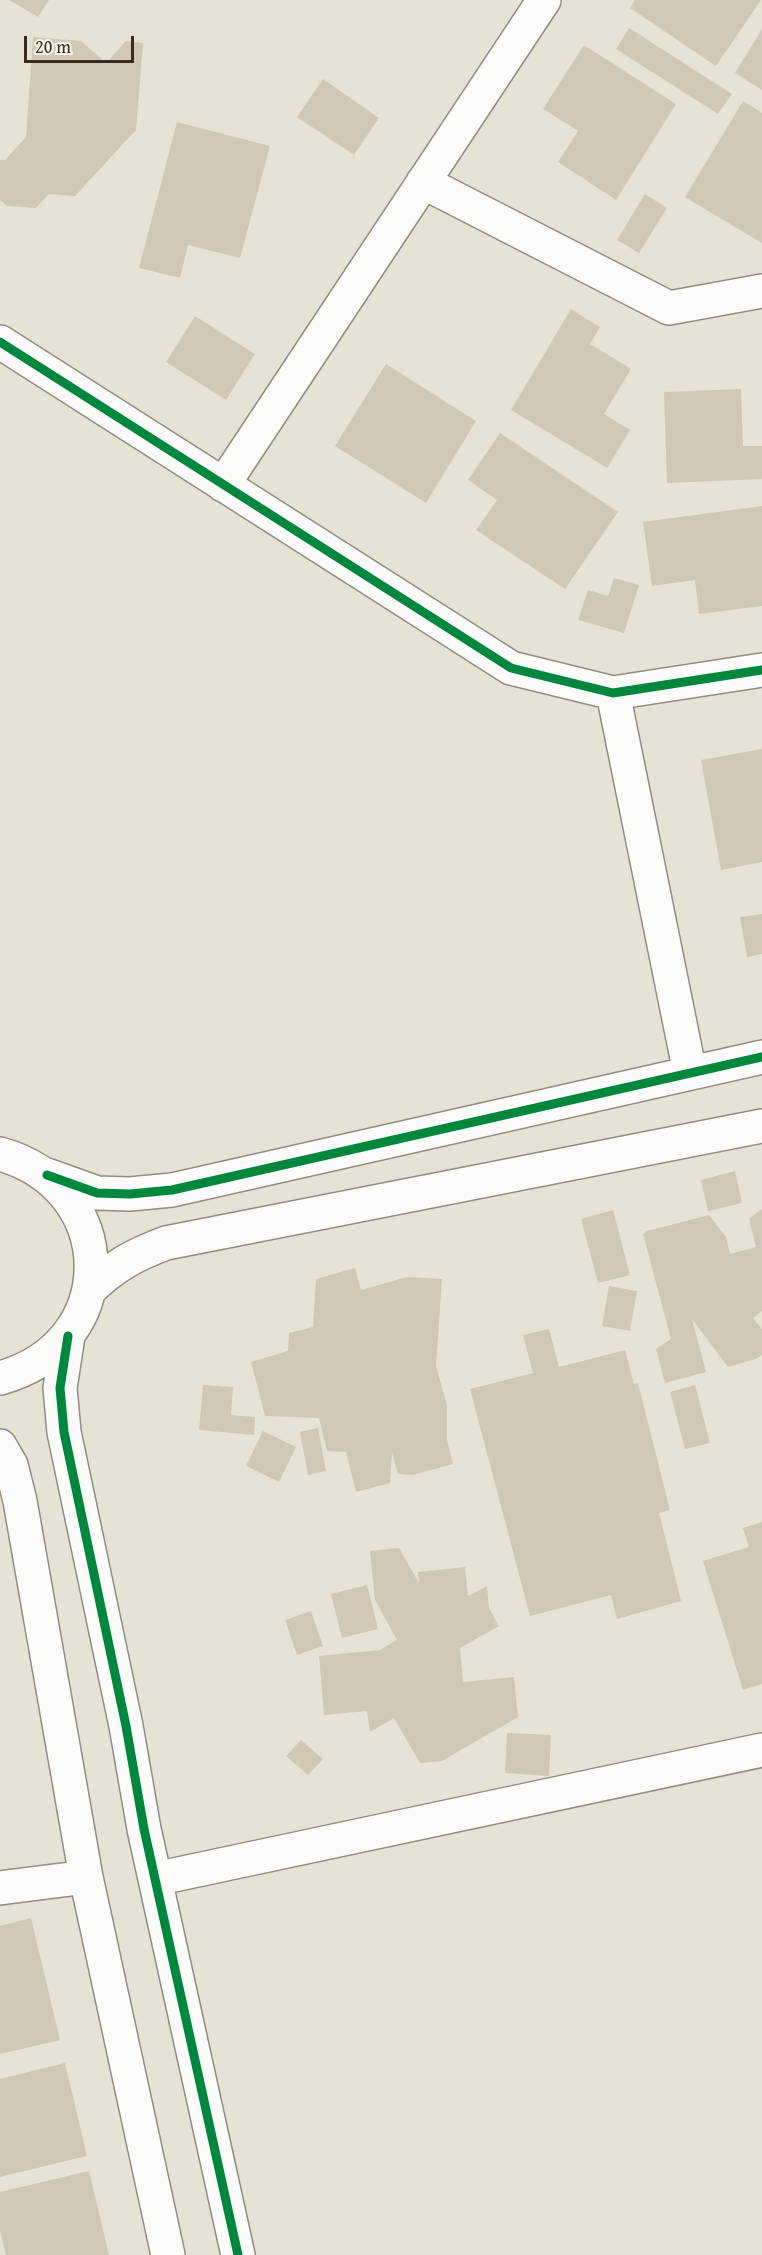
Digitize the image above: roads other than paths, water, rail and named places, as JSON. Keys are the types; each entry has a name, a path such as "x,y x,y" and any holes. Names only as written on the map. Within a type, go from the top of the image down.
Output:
{"street":[{"path":"223,485 544,0"},
{"path":"423,182 669,308 762,291"},
{"path":"0,342 511,668 613,693 762,670"},
{"path":"613,693 690,1073"},
{"path":"0,1154 25,1162 47,1175 97,1193 130,1194 172,1190 762,1058"},
{"path":"89,1290 108,1271 136,1254 166,1243 762,1126"},
{"path":"0,1378 19,1373 46,1358 68,1336 81,1314 89,1290 91,1258 85,1227 70,1198 47,1175"},
{"path":"68,1336 60,1388 64,1432 126,1726 144,1829 238,2255"},
{"path":"0,1446 10,1465 20,1501 86,1876 168,2255"},
{"path":"155,1879 762,1750"},
{"path":"0,1888 86,1876"}]}
